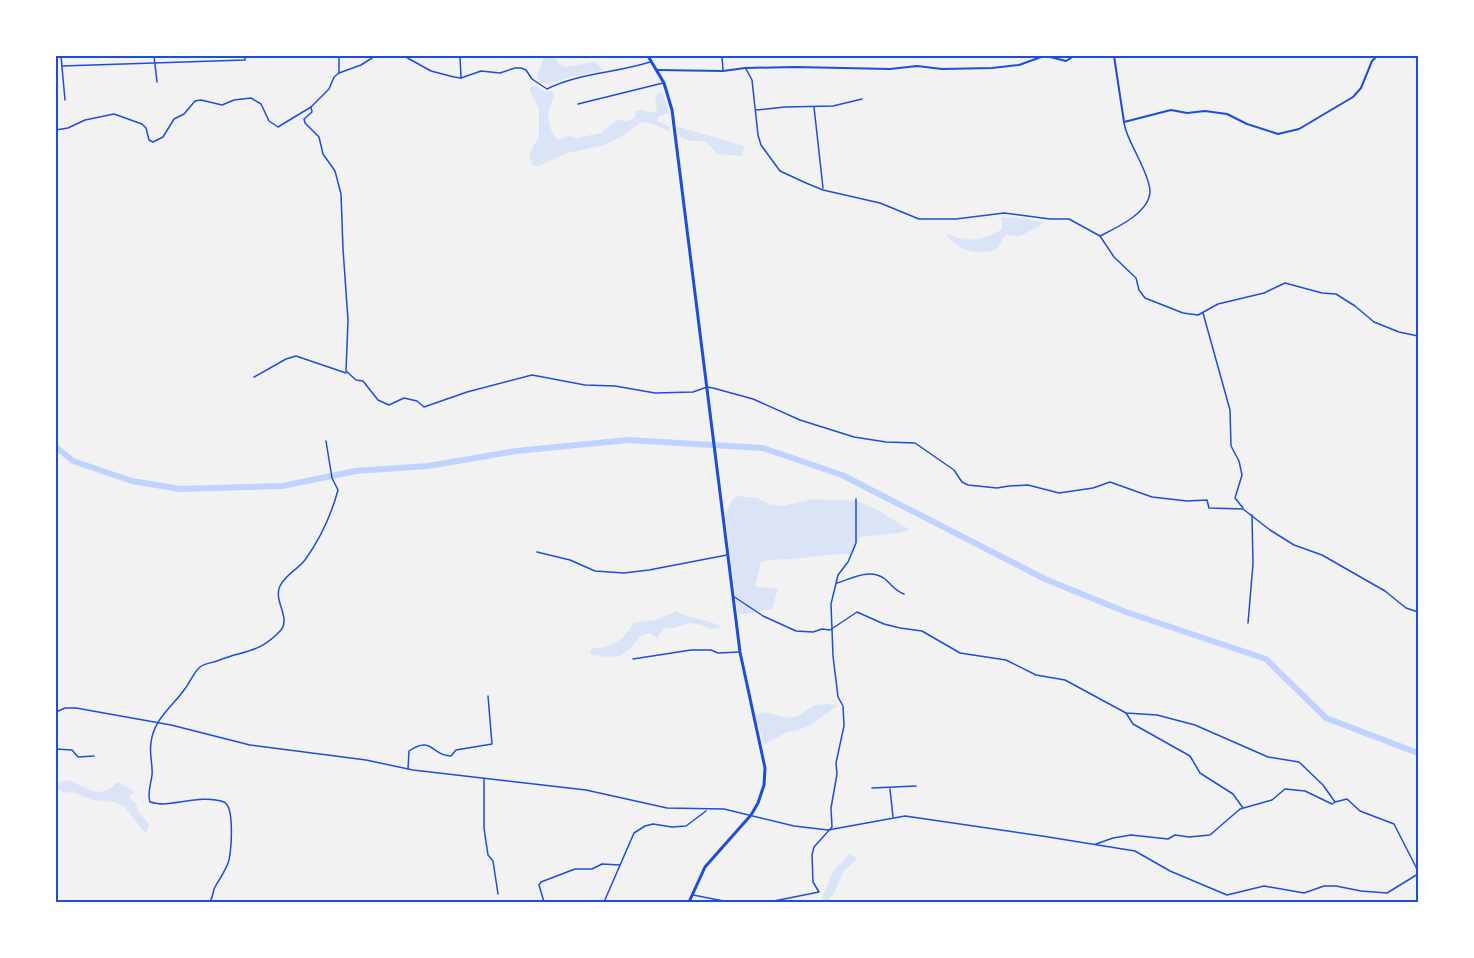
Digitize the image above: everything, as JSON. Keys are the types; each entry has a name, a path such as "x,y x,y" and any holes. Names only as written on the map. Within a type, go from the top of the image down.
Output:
{"main road":[{"path":"648,56 663,83 672,110 740,652 765,768 764,785 758,803 751,815 705,867 689,903"}],"street":[{"path":"61,56 65,100"},
{"path":"154,56 157,82"},
{"path":"62,66 245,60 245,56"},
{"path":"339,56 339,72"},
{"path":"56,130 68,128 85,120 114,114 142,124 146,128 148,140 153,142 163,137 174,119 184,114 195,101 201,99 222,105 234,100 251,98 261,105 269,121 278,127 311,106 329,88 339,72 361,65 375,56"},
{"path":"404,56 431,71 461,78 474,72 500,73 521,68 526,70 532,80 547,89 577,77 625,70 651,62"},
{"path":"460,56 461,78"},
{"path":"722,56 723,70"},
{"path":"657,70 859,67 890,69 917,66 942,69 992,68 1019,65 1045,56 1066,61 1074,56"},
{"path":"1100,236 1141,212 1149,201 1150,190 1125,130 1114,56"},
{"path":"1124,122 1148,114 1171,110 1187,113 1205,111 1227,114 1247,124 1278,134 1299,129 1353,97 1361,88 1372,61 1377,56"},
{"path":"745,68 752,80 761,145 780,171 823,190 880,203 919,219 956,219 1004,213 1069,219 1100,236 1114,257 1136,278 1139,290 1145,298 1183,313 1198,315 1218,304 1264,293 1285,283 1322,293 1336,294 1374,322 1399,332 1419,336"},
{"path":"578,104 663,83"},
{"path":"756,110 833,106 862,99"},
{"path":"311,106 312,112 304,119 305,123 319,137 323,154 335,171 341,194 348,320 347,373"},
{"path":"814,106 823,190"},
{"path":"1203,313 1230,410 1232,446 1242,475 1235,498 1243,509 1294,545 1322,555 1385,591 1406,608 1419,612"},
{"path":"254,377 296,356 347,373 356,380 363,381 378,400 389,405 404,398 417,401 424,407 467,392 531,375 585,386 615,386 655,393 693,392 707,387 753,399 800,420 854,437 886,442 915,443 954,470 962,482 968,485 997,488 1028,485 1059,493 1093,488 1110,482 1152,497 1186,501 1207,500 1209,508 1243,509"},
{"path":"210,903 230,858 231,815 228,805 223,802 195,799 164,804 150,802 148,796 152,774 150,744 158,723 200,667 225,657 245,654 266,645 285,625 278,588 287,576 304,562 328,523 338,490 332,478 326,441"},
{"path":"769,903 819,892 813,882 812,855 814,847 826,836 832,824 831,808 837,774 836,763 844,726 843,705 838,697 830,630 831,604 838,575 849,562 856,543 856,499"},
{"path":"1248,623 1253,564 1252,514"},
{"path":"537,552 570,560 595,571 624,573 728,555"},
{"path":"836,583 867,573 881,577 904,594"},
{"path":"733,596 784,627 813,632 822,629 830,630 857,612 900,628 922,631 960,652 1006,660 1036,675 1065,680 1126,712 1157,715 1176,720 1225,737 1268,757 1299,762 1323,785 1335,802"},
{"path":"633,659 691,650 711,650 718,653 740,652"},
{"path":"408,770 410,752 419,745 429,745 444,756 451,756 456,750 492,744 488,696"},
{"path":"56,712 64,708 76,708 158,723 250,746 366,760 408,770 586,790 667,808 724,809 794,826 828,830 905,816 943,820 1095,845 1135,851 1170,871 1227,895 1264,886 1304,893 1324,886 1387,893 1419,872 1394,824 1360,812 1347,799 1332,804 1305,791 1285,789 1272,800 1243,808 1210,835 1189,837 1175,835 1168,839 1131,835 1113,838 1095,845"},
{"path":"1126,712 1126,716 1133,724 1190,756 1200,773 1233,794 1243,808"},
{"path":"56,749 72,750 78,757 94,756"},
{"path":"484,778 484,828 488,855 493,861 498,894"},
{"path":"872,788 916,786"},
{"path":"890,787 893,818"},
{"path":"604,903 631,839 640,828 653,824 672,827 686,825 706,810"},
{"path":"544,903 539,885 541,882 575,869 592,869 602,864 621,865"},
{"path":"692,895 729,903"}],"shaded area":[{"path":"543,56 554,56 558,63 565,67 595,62 602,69 547,84 537,79"},
{"path":"534,85 544,91 552,91 553,98 548,117 551,130 559,140 568,136 577,138 601,133 616,120 627,121 634,118 636,111 653,113 657,109 655,95 660,92 663,93 669,113 658,117 657,121 670,127 670,132 651,123 641,122 619,138 602,146 566,153 540,166 533,166 529,155 539,136 539,109 530,91"},
{"path":"676,126 744,146 742,156 718,154 705,141 686,140 680,136"},
{"path":"1002,217 1022,218 1044,223 1020,236 1006,235 996,249 987,252 966,250 949,239 946,233 967,239 988,236 1002,229"},
{"path":"738,496 757,498 768,504 783,506 813,499 858,501 910,530 860,537 854,554 761,562 755,587 778,588 772,609 738,615 725,514 733,499"},
{"path":"677,611 711,622 721,628 711,629 689,623 674,628 664,628 657,638 650,633 640,636 631,648 620,656 592,655 590,652 592,648 605,647 621,639 633,623 655,620"},
{"path":"814,705 838,705 812,724 787,732 764,745 756,715 764,712 789,718 799,716"},
{"path":"68,780 100,792 111,788 117,782 134,791 129,797 149,824 147,832 144,832 124,806 56,789 56,783"},
{"path":"850,854 857,859 843,872 835,892 825,902 822,898 833,871"}],"waterway":[{"path":"56,447 73,461 132,481 180,489 282,486 356,471 428,466 516,451 628,440 763,448 842,475 1045,579 1126,612 1266,659 1326,718 1418,753"}]}
